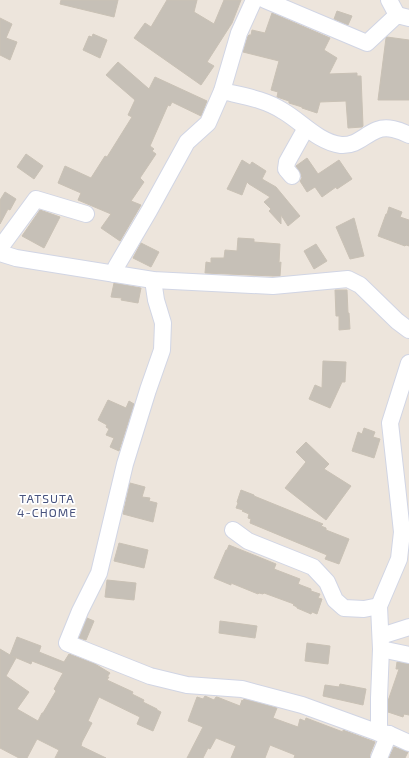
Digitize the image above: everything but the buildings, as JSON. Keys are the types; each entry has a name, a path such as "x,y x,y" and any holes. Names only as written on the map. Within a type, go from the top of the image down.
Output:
{"street":[{"path":"114,274 116,267 187,142 208,123 222,91 239,33 254,0"},
{"path":"265,0 367,43 403,16 389,0"},
{"path":"222,91 258,99 283,110 316,135 331,143 342,145 354,144 377,130 390,128 409,135"},
{"path":"292,176 286,169 287,162 306,128"},
{"path":"0,248 36,199 86,214"},
{"path":"0,253 16,258 153,280 273,286 348,279 360,285 409,330"},
{"path":"153,280 156,300 163,323 162,350 148,390 126,464 99,573 67,643 150,676 187,684 242,689 302,705 409,743"},
{"path":"379,758 384,734 379,698 381,643 379,606 399,559 402,532 390,423 409,363"},
{"path":"233,530 248,541 313,567 327,582 335,600 344,608 364,609 379,606"},
{"path":"381,643 409,627"},
{"path":"381,643 409,655"}],"district":[{"name":"TATSUTA 4-CHOME","path":"47,506"}]}
